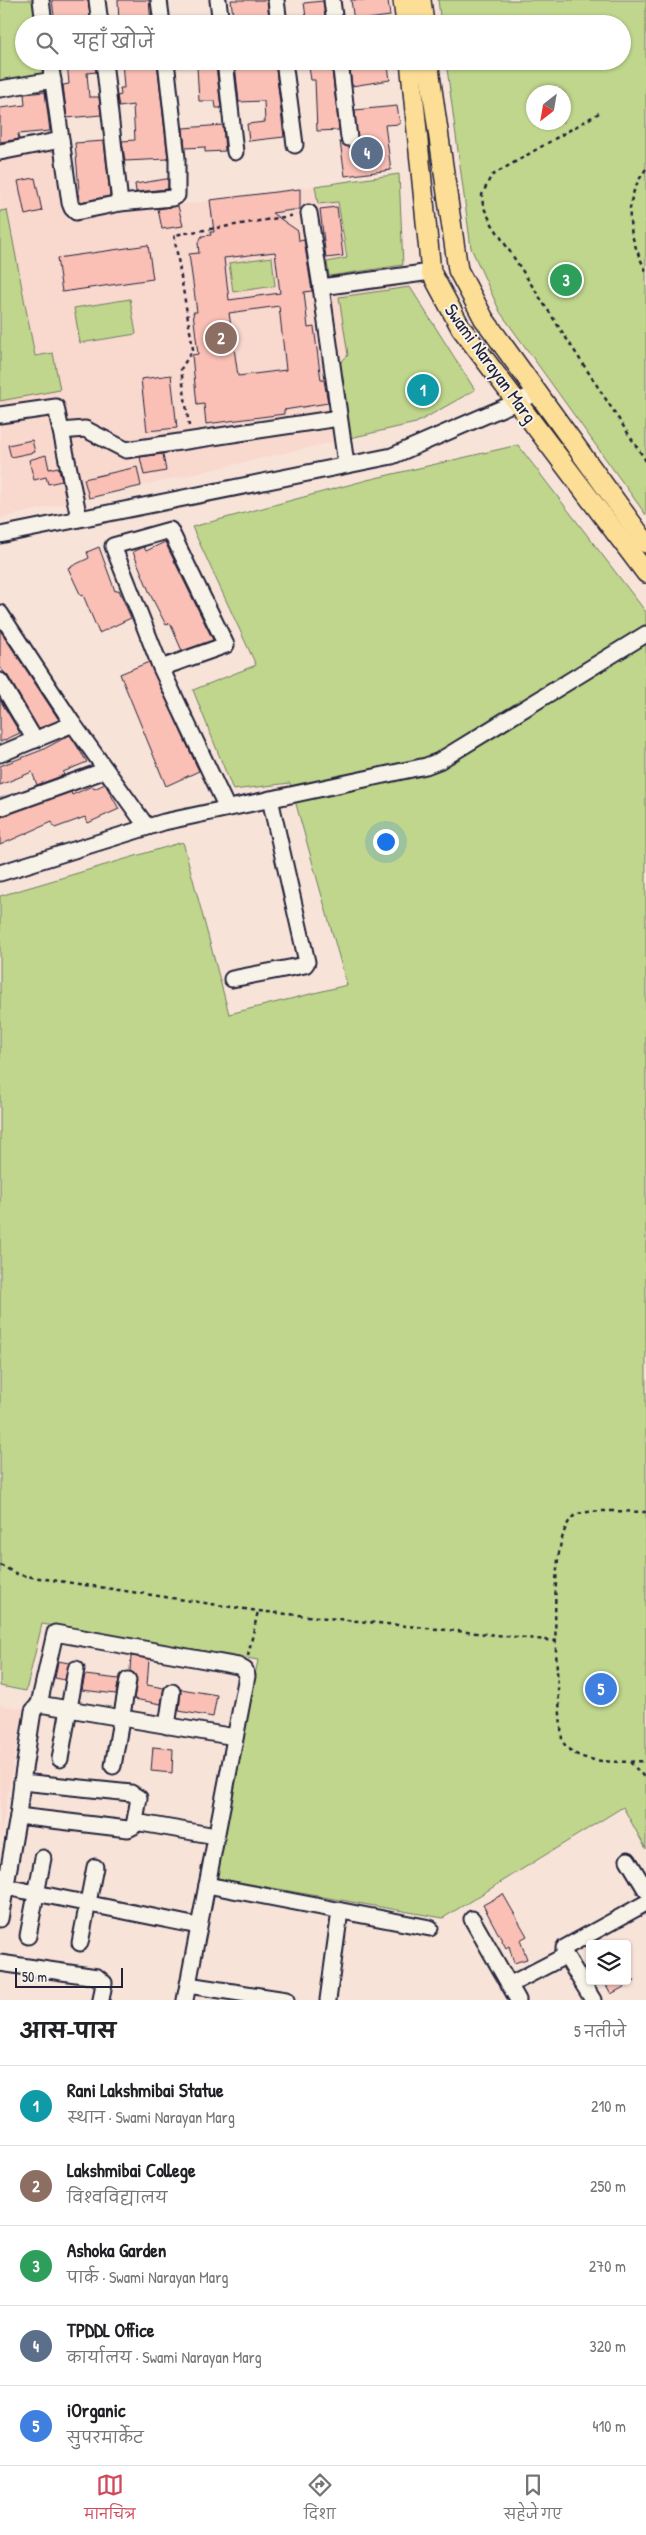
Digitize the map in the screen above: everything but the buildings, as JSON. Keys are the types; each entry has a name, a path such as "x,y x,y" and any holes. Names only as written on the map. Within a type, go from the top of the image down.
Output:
{"main road":[{"path":"403,0 405,15"},
{"path":"421,0 423,15"},
{"name":"Swami Narayan Marg","path":"411,70 430,272 461,328 646,573"},
{"name":"Swami Narayan Marg","path":"429,70 458,270 484,320 646,543"}],"street":[{"path":"41,0 43,15"},
{"path":"97,0 99,15"},
{"path":"159,0 161,15"},
{"path":"218,0 220,15"},
{"path":"276,0 278,15"},
{"path":"332,0 334,15"},
{"path":"51,70 72,208 76,212 120,203 172,198 177,195 177,158 167,70"},
{"path":"105,70 120,203"},
{"path":"226,70 235,152"},
{"path":"285,70 296,145"},
{"path":"341,70 349,138"},
{"path":"0,89 53,80"},
{"path":"0,152 62,140"},
{"path":"309,213 346,464"},
{"path":"321,287 430,272"},
{"path":"0,535 392,456 537,393"},
{"path":"0,415 56,407 79,518"},
{"path":"61,431 85,429 126,450 339,418"},
{"path":"161,668 226,644 170,530 113,546 161,668 227,808"},
{"path":"0,613 73,724 147,827"},
{"path":"0,873 147,827 227,808 413,769 439,761 646,634"},
{"path":"0,681 36,740"},
{"path":"0,754 73,724"},
{"path":"0,808 106,770"},
{"path":"232,979 305,965 307,962 270,799"},
{"path":"0,1919 18,1816 33,1711 39,1704 55,1634 238,1666 245,1670 247,1676 185,2000"},
{"path":"60,1758 76,1669"},
{"path":"113,1766 128,1680"},
{"path":"167,1726 172,1692"},
{"path":"39,1704 234,1737"},
{"path":"18,1816 121,1830 134,1826 139,1798 136,1795 22,1782"},
{"path":"135,1822 216,1836"},
{"path":"28,1936 43,1858"},
{"path":"628,1860 646,1890"},
{"path":"80,1943 95,1867"},
{"path":"206,1885 430,1928"},
{"path":"6,1887 198,1926"},
{"path":"594,2000 565,1956 564,1948 646,1903"},
{"path":"328,2000 340,1910"},
{"path":"472,1919 518,2000"},
{"path":"509,1985 565,1956"},
{"path":"0,1963 97,1977 104,1983 101,2000"},
{"path":"188,1984 286,2000"}],"path":[{"path":"599,113 491,176 482,195 483,206 492,224 646,461"},
{"path":"646,169 633,189 629,206 631,230 646,270"},
{"path":"191,440 182,369 193,349 174,235 309,213"},
{"path":"646,1512 581,1512 568,1522 562,1532 558,1551 556,1641 562,1740 565,1746 580,1757 630,1762 646,1761"},
{"path":"0,1565 19,1575 258,1611 556,1641"},
{"path":"245,1670 258,1611"},
{"path":"630,1762 646,1779"}],"shaded area":[{"path":"54,148 67,221 399,174 403,276 475,390 416,423 0,518 0,160"},
{"path":"0,1705 23,1709 0,1839"}],"green space":[{"path":"0,0 33,0 36,15 15,15 15,70 44,70 45,76 0,83"},
{"path":"438,0 646,0 646,515 500,312 471,248 447,70 631,70 631,15 440,15"},
{"path":"399,174 403,265 329,276 327,262 347,258 338,202 318,204 315,186"},
{"path":"7,210 35,356 53,353 60,390 0,401 0,211"},
{"path":"272,257 275,286 233,292 229,263"},
{"path":"410,287 475,390 416,423 350,438 338,365 348,355 339,297"},
{"path":"130,299 136,334 80,343 74,308"},
{"path":"518,445 646,612 646,1849 623,1807 443,1918 215,1878 258,1660 42,1624 26,1691 0,1686 0,896 183,842 229,1014 347,985 290,783 233,790 193,690 256,665 192,527 367,480"}],"place":[{"name":"TPDDL Office","path":"367,153"},
{"name":"Ashoka Garden","path":"566,280"},
{"name":"Lakshmibai College","path":"221,338"},
{"name":"Rani Lakshmibai Statue","path":"423,390"},
{"name":"iOrganic","path":"601,1689"}]}
